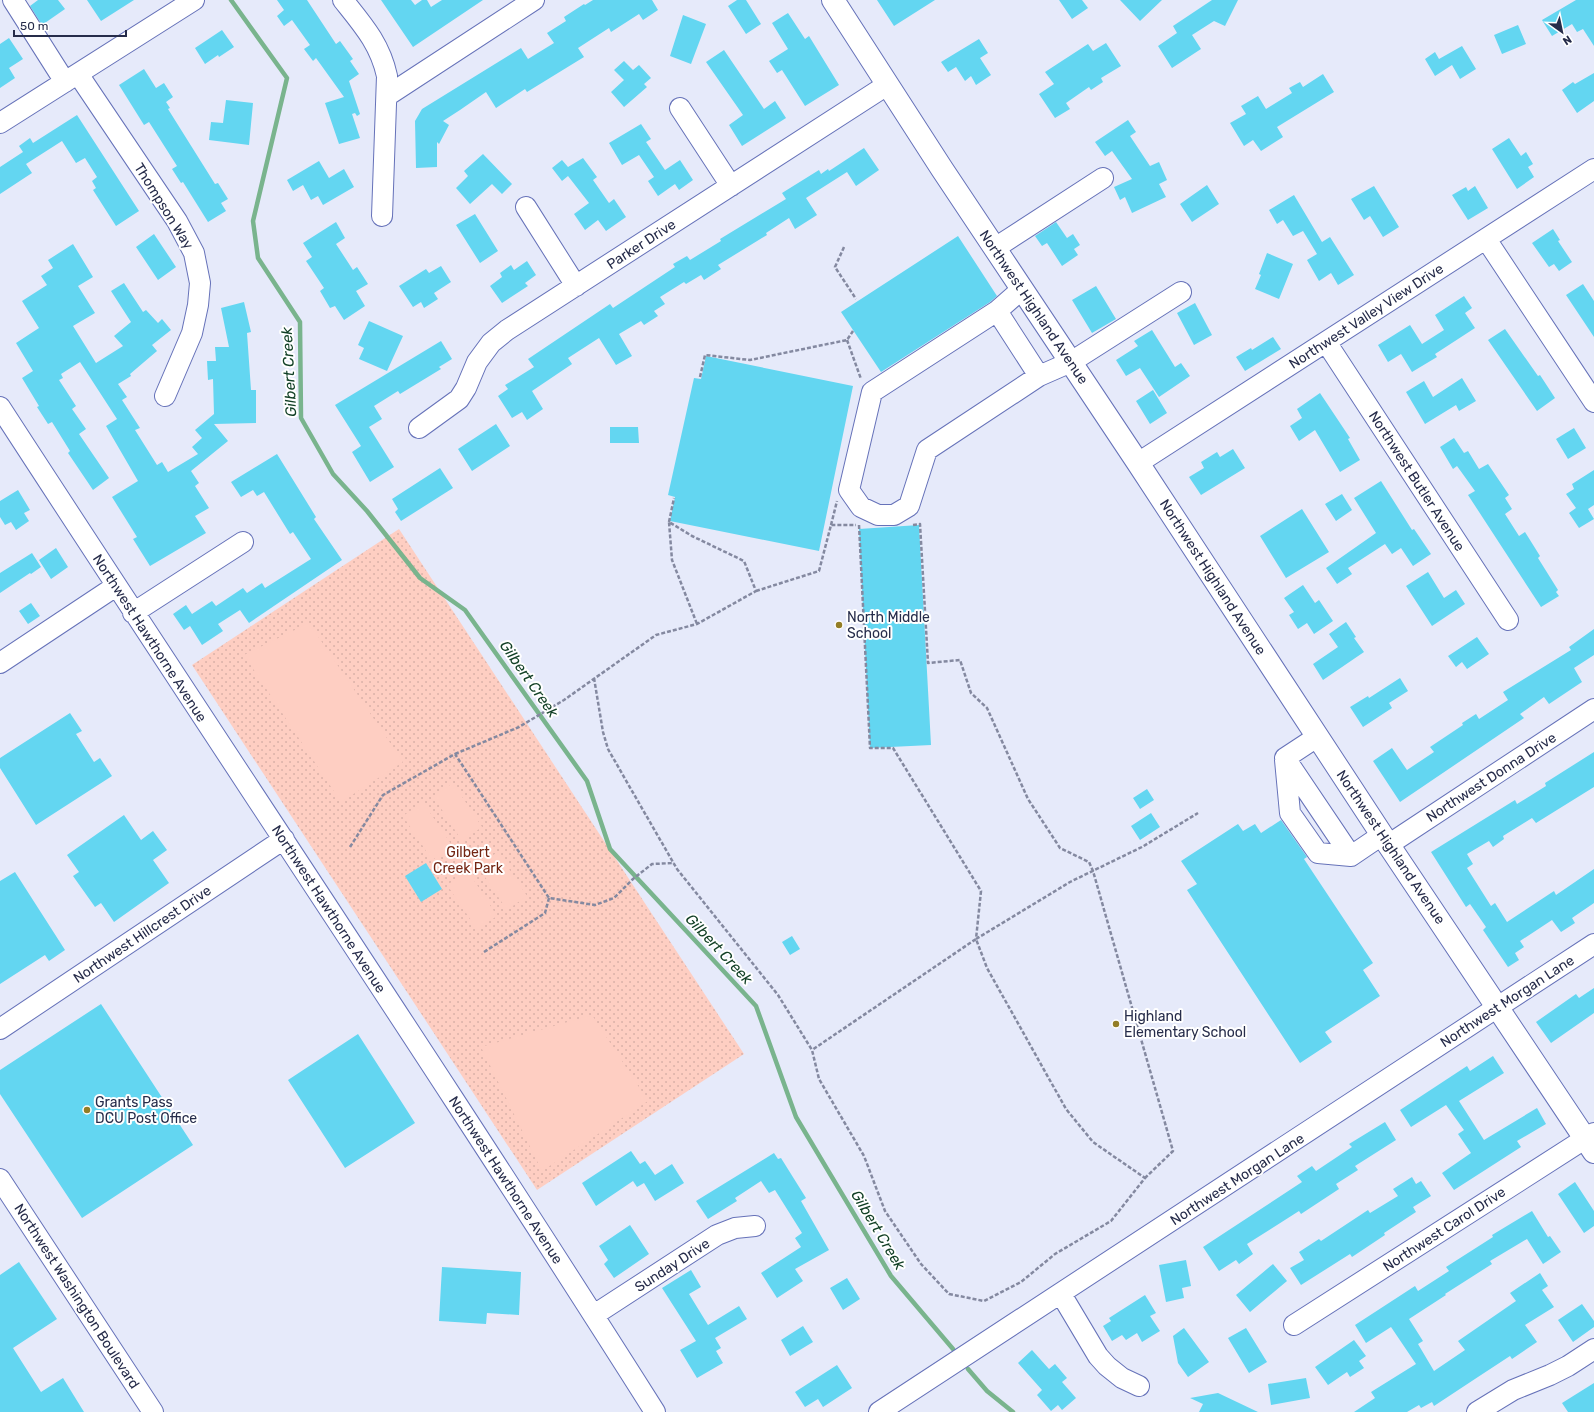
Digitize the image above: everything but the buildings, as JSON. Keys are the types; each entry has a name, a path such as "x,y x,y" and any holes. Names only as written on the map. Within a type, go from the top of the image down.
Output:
{"main road":[{"name":"Northwest Highland Avenue","path":"833,0 887,86 1138,463 1385,840 1591,1141"}],"street":[{"name":"Thompson Way","path":"13,0 177,221 194,253 200,283 198,305 192,333 165,396"},
{"path":"0,123 194,0"},
{"path":"343,0 376,43 383,59 387,76 382,216"},
{"path":"387,96 534,0"},
{"name":"Parker Drive","path":"420,428 459,399 466,388 477,362 491,343 507,330 887,86"},
{"path":"680,108 731,186"},
{"name":"Northwest Valley View Drive","path":"1138,463 1594,169"},
{"path":"994,248 1103,178"},
{"path":"526,207 576,286"},
{"path":"1486,239 1594,402"},
{"path":"1022,289 997,311 872,392 849,490 861,507 878,515 894,515 909,506 927,450 1039,376 1071,362 1181,292"},
{"path":"997,311 1039,376"},
{"name":"Northwest Butler Avenue","path":"1326,342 1508,620"},
{"name":"Northwest Hawthorne Avenue","path":"0,407 133,613 284,839 594,1315 655,1412"},
{"path":"133,613 243,542"},
{"path":"0,663 116,586"},
{"name":"Northwest Donna Drive","path":"1351,856 1385,840 1594,709"},
{"path":"1285,758 1318,737"},
{"path":"1285,758 1351,856"},
{"path":"1285,758 1290,813 1318,853 1351,856"},
{"name":"Northwest Hillcrest Drive","path":"0,1029 284,839"},
{"name":"Northwest Morgan Lane","path":"878,1412 1061,1294 1594,944"},
{"name":"Northwest Carol Drive","path":"1294,1325 1591,1141"},
{"name":"Northwest Washington Boulevard","path":"0,1179 153,1412"},
{"name":"Sunday Drive","path":"594,1315 717,1235 735,1228 755,1226"},
{"path":"1061,1294 1098,1356 1107,1366 1122,1378 1139,1386"},
{"path":"1477,1412 1513,1390 1568,1366 1594,1349"}],"path":[{"path":"844,247 835,267 856,299"},
{"path":"700,377 705,355 750,360 847,340 853,331"},
{"path":"674,498 669,522 672,560 697,624"},
{"path":"350,847 383,795 455,754 519,727 564,700 656,635 697,624 756,591 819,571 832,525 859,524 878,515"},
{"path":"669,522 692,536 744,561 756,591"},
{"path":"859,524 870,748 893,748 981,891 976,939 986,968 1066,1109 1093,1142 1145,1178"},
{"path":"594,678 603,732 608,749 674,863 778,995 812,1050 819,1079 864,1156 886,1211 921,1264 949,1294 984,1301 1021,1282 1055,1254 1111,1221 1145,1178 1173,1151 1093,871 1089,862 1060,848 1028,799 987,708 971,693 960,660 928,663 920,524 912,525"},
{"path":"455,754 549,898 545,913 484,952"},
{"path":"812,1050 976,939 1070,882 1142,847 1198,813"},
{"path":"549,898 595,905 614,898 640,872 652,864 674,863"}],"green space":[{"name":"Gilbert Creek Park","path":"399,529 744,1054 537,1190 192,665"},
{"path":"309,623 403,762 341,802 244,655"},
{"path":"453,783 482,827 462,841 433,796"},
{"path":"423,802 453,847 432,860 403,816"},
{"path":"498,852 527,896 507,910 477,865"},
{"path":"468,871 497,916 477,929 447,885"},
{"path":"592,1015 648,1101 542,1171 481,1047"}],"waterway":[{"name":"Gilbert Creek","path":"231,0 287,78 253,221 258,258 300,322 301,418 333,474 367,511 420,578 465,610 587,781 610,849 756,1006 796,1117 891,1276 953,1349"},
{"name":"Gilbert Creek","path":"968,1369 987,1391 1013,1412"}],"place":[{"name":"North Middle School","path":"839,625"},
{"name":"Highland Elementary School","path":"1116,1024"},
{"name":"Grants Pass DCU Post Office","path":"87,1110"}]}
